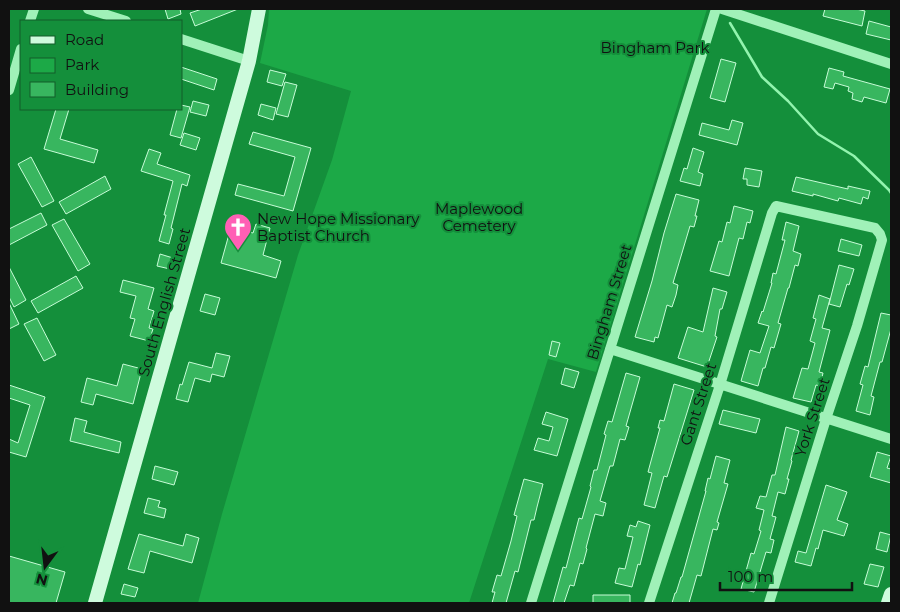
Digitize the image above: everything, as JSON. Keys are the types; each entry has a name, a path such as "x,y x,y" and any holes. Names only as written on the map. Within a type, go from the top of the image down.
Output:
{"street":[{"path":"88,9 123,20"},
{"name":"South English Street","path":"95,603 249,61 259,9"},
{"name":"Bingham Street","path":"531,603 716,9"},
{"path":"722,9 891,64"},
{"path":"182,39 249,61"},
{"path":"9,90 20,52"},
{"name":"York Street","path":"770,603 882,240 880,234 874,228 776,206 772,213"},
{"name":"Gant Street","path":"649,603 720,385 772,213"},
{"path":"610,349 891,439"},
{"path":"888,603 891,594"}],"green space":[{"name":"Maplewood Cemetery","path":"269,9 707,9 596,372 548,359 469,603 198,603 222,514 298,255 332,160 351,91 260,63 268,25"}],"building":[{"path":"165,9 180,9 181,14 168,19"},
{"path":"202,9 238,9 195,26 190,13"},
{"path":"825,9 856,9 865,11 862,26 823,16"},
{"path":"869,21 891,27 891,40 866,34"},
{"path":"721,59 736,63 725,102 710,98"},
{"path":"182,67 217,79 214,90 182,79"},
{"path":"829,68 844,72 843,76 890,89 886,103 864,97 862,102 852,99 853,93 848,91 849,87 835,83 833,89 824,87"},
{"path":"270,70 286,74 282,86 267,82"},
{"path":"285,82 297,85 288,117 276,114"},
{"path":"193,101 209,105 206,116 190,112"},
{"path":"261,104 276,108 273,120 258,115"},
{"path":"182,105 190,107 181,138 170,135 177,110 182,110"},
{"path":"56,110 69,110 60,139 98,150 94,163 44,149"},
{"path":"732,120 743,123 737,145 699,135 702,123 729,130"},
{"path":"253,132 311,148 293,211 235,195 238,184 284,196 295,157 249,144"},
{"path":"184,133 200,138 196,150 180,145"},
{"path":"693,148 704,152 698,172 703,174 700,186 680,181 684,168 687,169"},
{"path":"149,149 161,153 157,164 190,175 187,186 182,184 169,244 159,241 173,181 141,171"},
{"path":"31,157 54,201 42,207 18,164"},
{"path":"745,168 762,171 759,187 747,185 747,179 743,179"},
{"path":"105,176 111,189 66,214 59,202"},
{"path":"796,177 848,189 848,186 870,191 868,199 863,197 861,204 839,198 838,201 813,194 813,196 792,191"},
{"path":"676,194 699,200 695,216 697,216 694,227 690,226 673,283 678,285 672,307 667,305 658,338 655,337 654,342 635,337"},
{"path":"734,206 753,211 750,223 747,222 743,239 739,238 729,276 710,271 719,241 722,242 727,222 730,223"},
{"path":"41,213 47,225 9,245 9,229"},
{"path":"64,219 90,264 78,271 52,225"},
{"path":"786,222 799,226 793,251 801,254 798,266 795,265 788,288 778,323 781,324 774,348 771,347 758,386 741,381 750,350 760,353 769,326 758,323 772,283 773,273 776,274 785,240 782,240"},
{"name":"New Hope Missionary Baptist Church","path":"256,224 270,228 263,255 281,261 276,278 221,263 231,227 253,233"},
{"path":"841,239 862,245 859,256 838,251"},
{"path":"160,254 173,258 170,269 157,266"},
{"path":"839,265 854,269 840,307 829,304"},
{"path":"9,267 26,300 14,307 9,297"},
{"path":"76,276 83,288 38,313 31,301"},
{"path":"123,280 154,288 148,309 154,311 149,328 153,329 149,341 130,336 135,319 130,318 136,296 120,292"},
{"path":"713,288 727,292 722,309 720,309 715,336 717,337 707,367 678,358 688,327 703,332"},
{"path":"205,294 220,298 215,315 200,311"},
{"path":"819,295 830,299 822,328 830,330 819,372 823,373 820,386 816,385 811,402 793,398 802,368 808,369 815,343 810,341 816,319 813,318"},
{"path":"9,303 19,324 9,329"},
{"path":"881,313 891,315 891,329 871,396 874,397 870,415 856,411 863,385 860,384 865,366 868,367"},
{"path":"37,318 56,355 44,361 24,324"},
{"path":"552,341 560,343 556,357 549,355"},
{"path":"216,353 230,356 224,377 212,374 210,382 195,378 188,402 176,399 189,362 212,368"},
{"path":"123,364 142,369 133,404 96,394 93,405 81,402 87,378 117,386"},
{"path":"565,368 579,372 574,388 561,384"},
{"path":"626,373 640,377 626,426 629,427 625,440 620,439 613,466 610,466 600,501 606,503 603,516 595,514 583,564 580,563 574,586 570,585 564,603 553,603 563,567 566,568 579,518 582,519 594,470 597,470 608,421 612,422"},
{"path":"674,384 694,390 667,477 664,476 655,508 644,505 652,473 648,472 660,428 658,428 660,420 664,421"},
{"path":"9,385 45,397 26,457 9,452 9,439 18,443 30,405 9,398"},
{"path":"723,410 760,419 756,433 719,424"},
{"path":"546,412 568,419 557,456 534,450 538,438 549,441 553,427 542,424"},
{"path":"75,418 87,421 84,432 121,442 119,453 70,441"},
{"path":"786,427 799,431 791,460 785,494 778,492 772,516 776,517 770,539 774,540 771,553 766,552 754,592 741,589 751,553 754,554 761,531 759,530 764,510 756,508 760,496 766,497 772,475 775,475"},
{"path":"877,452 891,456 887,468 891,469 891,483 870,477"},
{"path":"716,456 730,460 724,483 728,484 717,522 719,523 717,530 713,529 701,576 697,575 689,603 672,603 682,577 708,478 710,479"},
{"path":"155,466 178,472 174,485 152,479"},
{"path":"524,479 543,484 534,520 531,520 518,572 515,571 506,603 492,603 495,592 492,592 497,575 501,576 511,541 517,516 514,515"},
{"path":"826,485 847,492 837,520 848,524 844,536 823,530 811,566 795,562 798,551 806,553"},
{"path":"148,498 160,501 158,507 166,509 164,518 144,513"},
{"path":"638,521 650,525 640,565 638,564 632,587 615,583 619,568 625,569 633,537 627,536 630,525 636,527"},
{"path":"880,532 891,535 887,552 876,549"},
{"path":"139,534 183,546 186,534 199,538 192,563 150,551 144,573 128,569"},
{"path":"9,556 65,572 56,603 9,603"},
{"path":"870,564 884,567 878,587 864,584"},
{"path":"124,584 138,588 135,597 121,594"},
{"path":"593,595 630,595 630,603 593,603"}],"waterway":[{"path":"730,23 762,77 788,101 818,134 854,156 891,193"}],"place":[{"name":"New Hope Missionary Baptist Church","path":"238,251"}],"park label":[{"name":"Bingham Park","path":"655,47"}]}
